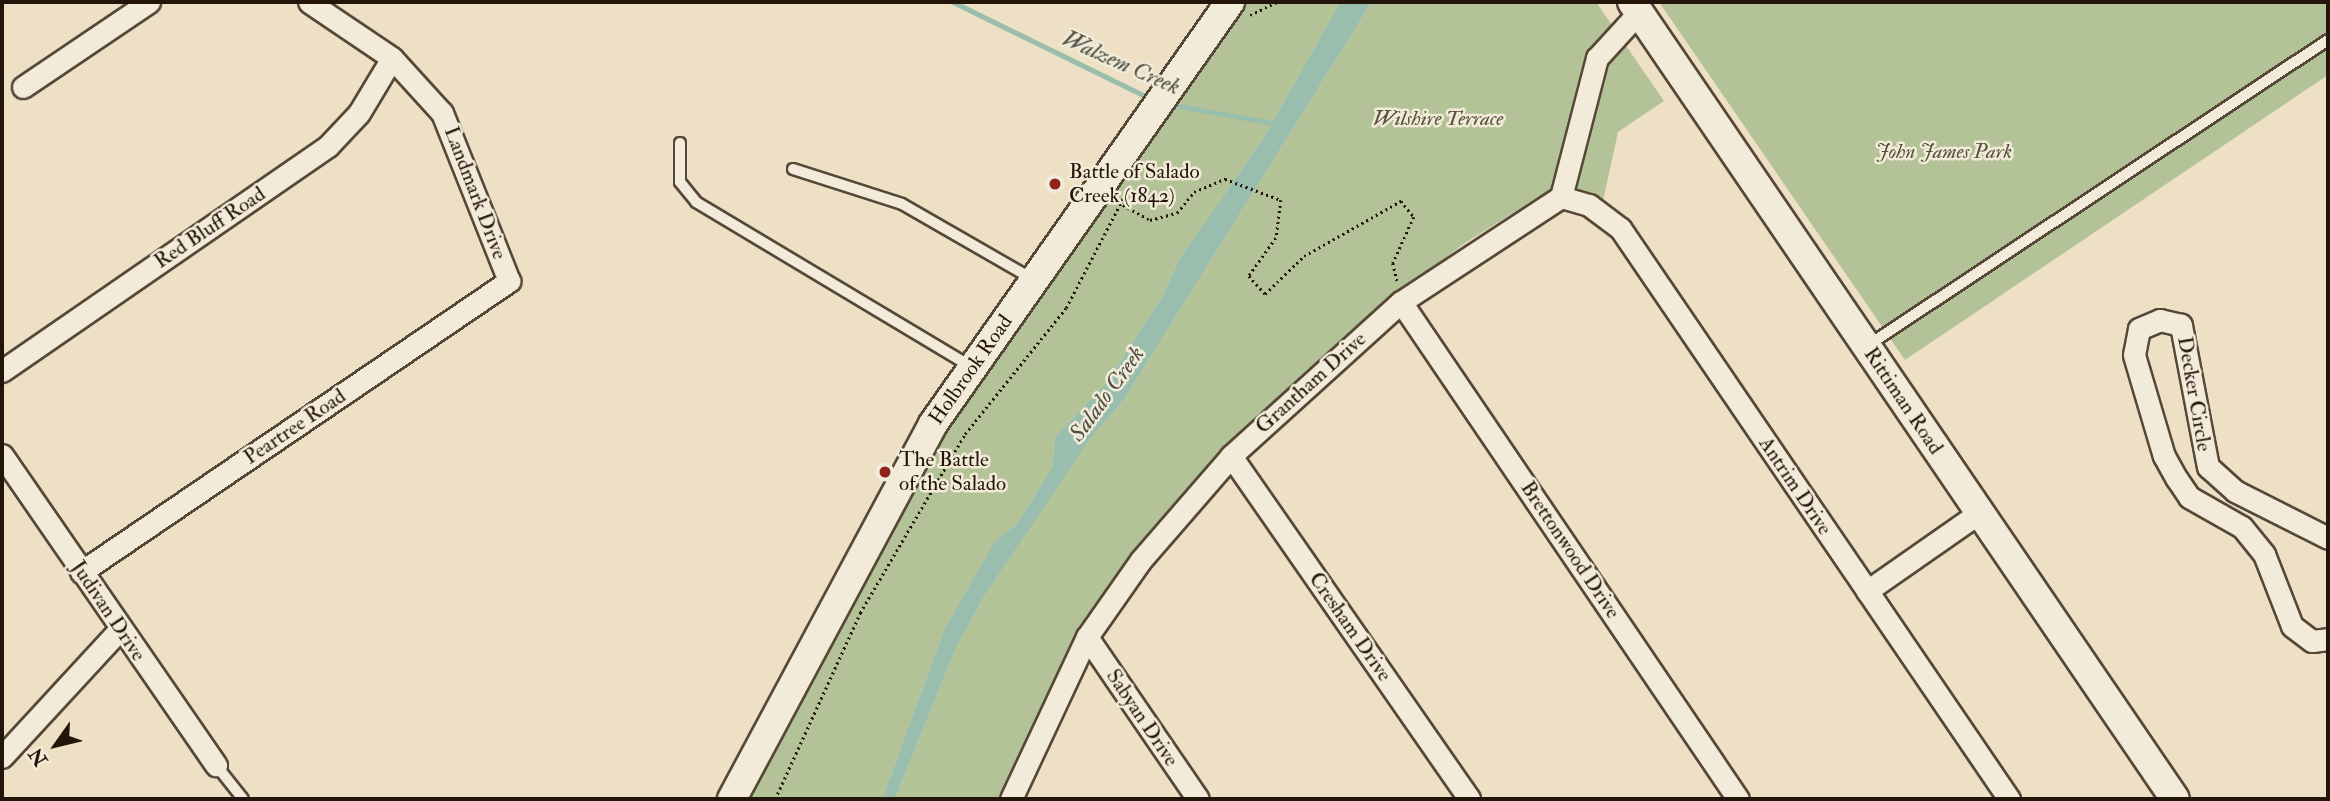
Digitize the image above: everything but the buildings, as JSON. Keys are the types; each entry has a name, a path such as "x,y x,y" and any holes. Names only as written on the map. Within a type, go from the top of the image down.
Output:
{"main road":[{"name":"Holbrook Road","path":"732,799 872,528 972,367 1230,2"},
{"name":"Rittiman Road","path":"1640,5 1866,347 2175,799"}],"street":[{"path":"23,87 149,2"},
{"name":"Landmark Drive","path":"309,2 392,58 452,131 509,281"},
{"path":"1561,197 1597,58 1640,5"},
{"name":"Red Bluff Road","path":"2,371 328,146 359,113 392,58"},
{"name":"Grantham Drive","path":"1011,799 1087,637 1141,559 1231,456 1401,302 1561,197"},
{"name":"Antrim Drive","path":"1561,197 1589,205 1620,228 2009,799"},
{"name":"Peartree Road","path":"81,572 509,281"},
{"name":"Brettonwood Drive","path":"1401,302 1738,799"},
{"name":"Decker Circle","path":"2328,538 2235,491 2208,467 2181,325 2161,320 2139,329 2134,355 2164,456 2177,479 2189,497 2242,527 2264,554 2292,626 2312,641 2328,639"},
{"name":"Judivan Drive","path":"2,455 216,765"},
{"name":"Cresham Drive","path":"1231,456 1469,799"},
{"path":"1867,592 1979,513"},
{"path":"2,757 120,629"},
{"name":"Sabyan Drive","path":"1087,637 1198,799"}],"lane":[{"path":"1866,347 2328,40"},
{"path":"680,143 680,182 696,202 972,367"},
{"path":"793,169 902,204 1034,280"},
{"path":"216,765 240,795 227,799"}],"path":[{"path":"1123,205 1150,220 1177,213 1203,186 1236,179 1285,204 1273,245 1249,276 1254,288 1265,294 1304,256 1401,201 1414,217 1393,263 1401,302"},
{"path":"775,799 860,613 965,434 1066,308 1123,205 1129,182"}],"green space":[{"path":"1242,2 1340,2 1264,137 1178,261 1164,294 1106,383 1055,437 1052,467 1016,525 995,542 944,630 882,799 746,799 931,448"},
{"name":"Wilshire Terrace","path":"1372,2 1596,2 1664,101 1618,132 1603,201 1559,184 1465,243 1387,302 1186,492 1087,616 998,799 895,799 955,650 982,600 1091,438 1123,401"},
{"name":"John James Park","path":"1659,2 2328,2 2328,75 1905,360"}],"water":[{"name":"Salado Creek","path":"1340,2 1372,2 1123,401 1091,438 982,600 955,650 895,799 882,799 944,630 995,541 1016,525 1052,467 1055,437 1106,383 1164,294 1178,261 1264,137"}],"waterway":[{"name":"Walzem Creek","path":"953,2 1151,99"},
{"name":"Walzem Creek","path":"1167,104 1278,124"}],"place":[{"name":"Battle of Salado Creek (1842)","path":"1055,184"},
{"name":"The Battle of the Salado","path":"885,472"}]}
